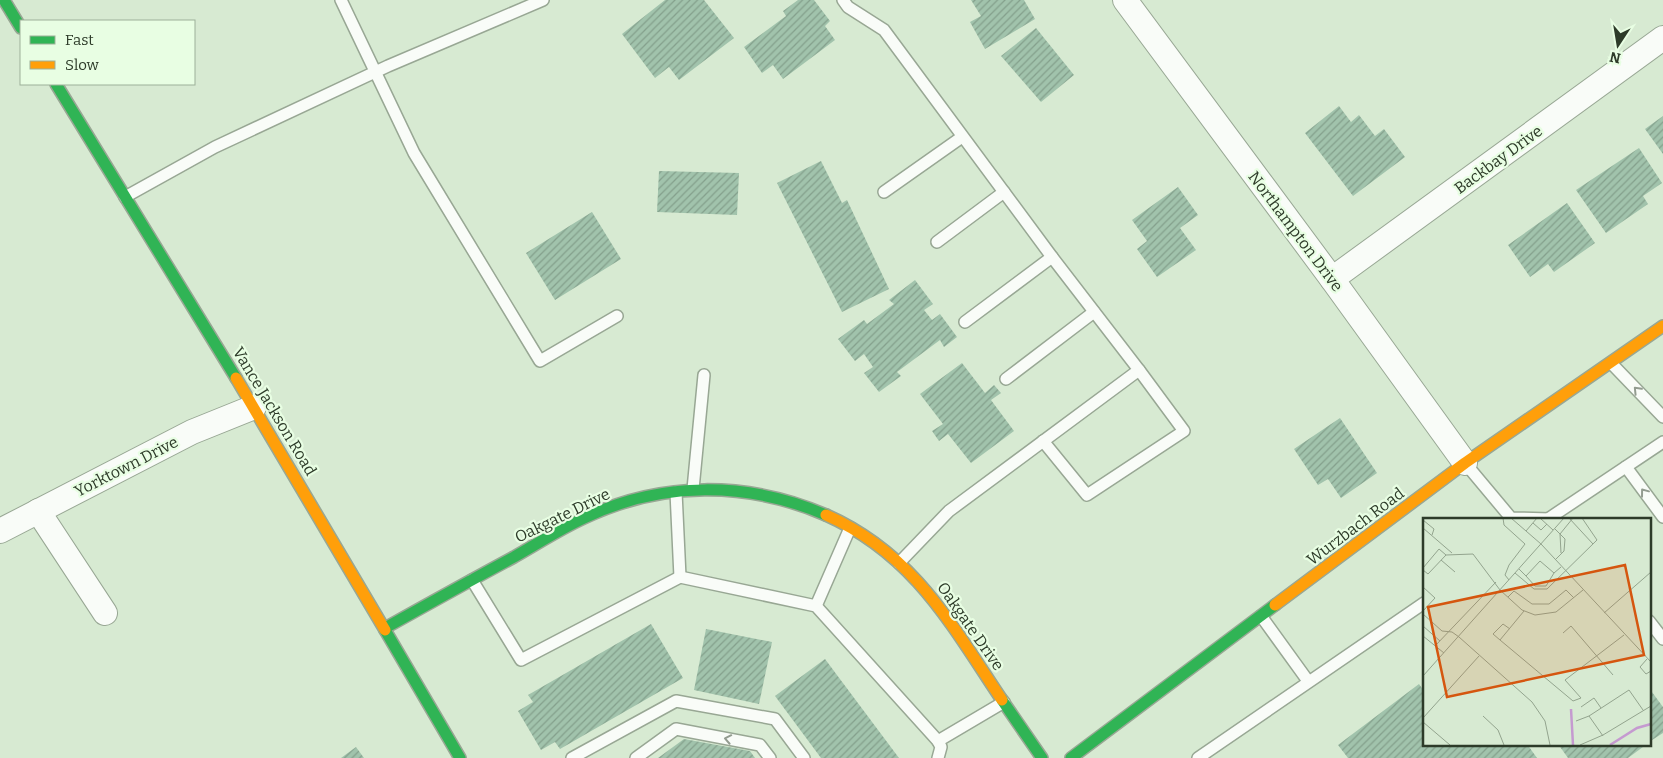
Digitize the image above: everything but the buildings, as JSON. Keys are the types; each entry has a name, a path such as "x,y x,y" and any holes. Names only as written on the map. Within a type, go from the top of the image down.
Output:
{"main road":[{"path":"4,0 20,26"},
{"name":"Vance Jackson Road","path":"57,85 254,407 460,758"},
{"name":"Wurzbach Road","path":"1071,758 1466,463 1663,326"},
{"name":"Oakgate Drive","path":"385,628 584,518 640,498 692,489 750,493 787,500 815,510 850,528 867,538 899,563 936,603 1042,758"}],"street":[{"name":"Northampton Drive","path":"1125,0 1466,463"},
{"name":"Backbay Drive","path":"1332,279 1663,38"},
{"name":"Yorktown Drive","path":"0,531 192,432 254,407"},
{"path":"38,511 105,614"}],"lane":[{"path":"341,0 414,153 540,361 617,316"},
{"path":"125,197 215,147 375,73 543,0"},
{"path":"843,0 848,7 884,30 962,137 1184,431 1087,495 1043,441"},
{"path":"884,192 962,137"},
{"path":"937,242 1004,192"},
{"path":"965,322 1052,257"},
{"path":"1006,378 1094,312"},
{"path":"1610,362 1663,418"},
{"path":"899,563 949,511 1139,370"},
{"path":"692,489 704,375"},
{"path":"1551,518 1663,442"},
{"path":"1466,463 1510,518"},
{"path":"1626,467 1663,516"},
{"path":"676,492 680,577"},
{"path":"816,606 850,528"},
{"path":"472,580 521,660 680,577 816,606 938,741 941,747 938,758"},
{"path":"1198,758 1423,604"},
{"path":"1261,616 1308,681"},
{"path":"1650,621 1663,639"},
{"path":"572,758 676,701 775,719 804,758"},
{"path":"938,741 1004,702"},
{"path":"636,758 676,729 760,745 770,758"},
{"path":"1090,743 1096,758"}],"traffic: fast":[{"path":"4,0 20,26"},
{"path":"57,85 236,378"},
{"path":"385,628 575,522 613,506 643,497 674,492 735,491 766,496 826,515"},
{"path":"1071,758 1275,605"},
{"path":"385,630 460,758"},
{"path":"1002,700 1042,758"}],"traffic: slow":[{"path":"1275,605 1465,463 1663,326"},
{"path":"236,378 385,630"},
{"path":"826,515 857,531 907,571 947,618 1002,700"}]}
